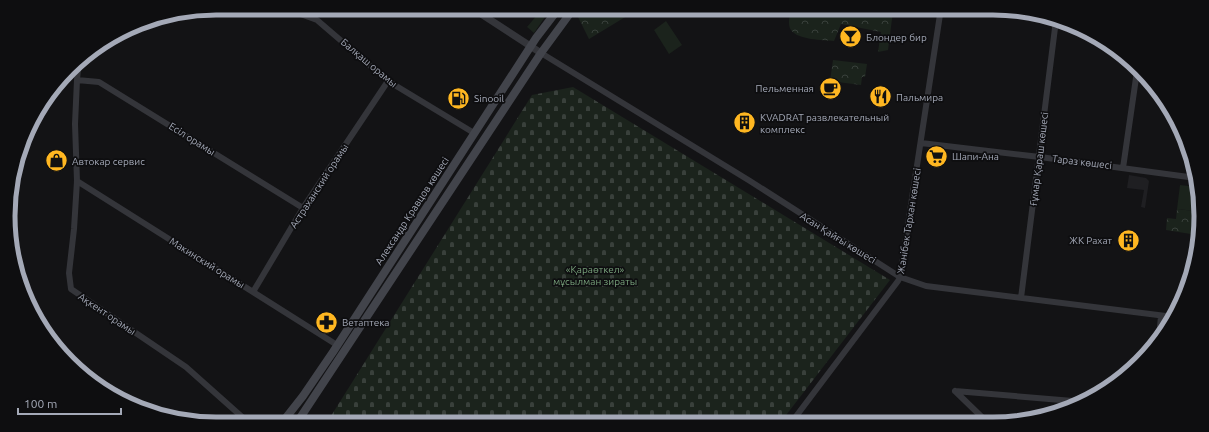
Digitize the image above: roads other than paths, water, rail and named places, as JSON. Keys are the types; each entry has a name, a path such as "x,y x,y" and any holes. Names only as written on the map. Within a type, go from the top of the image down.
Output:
{"main road":[{"name":"Александр Кравцов көшесі","path":"286,417 303,396 337,346 530,47 554,15"},
{"name":"Александр Кравцов көшесі","path":"301,417 541,53 569,15"}],"street":[{"name":"Балқаш орамы","path":"303,15 317,20 388,82 474,133"},
{"path":"482,15 541,53"},
{"name":"Жәнібек Тархан көшесі","path":"796,417 900,277 940,15"},
{"name":"Ғұмар Қараш көшесі","path":"1021,298 1040,157 1055,25"},
{"name":"Асан Қайғы көшесі","path":"541,53 750,181 900,277 926,286 1167,317"},
{"name":"Ақкент орамы","path":"78,70 75,124 77,181 69,273 71,289 186,367 242,417"},
{"path":"1123,168 1136,75"},
{"name":"Есіл орамы","path":"77,80 99,82 303,208"},
{"name":"Астраханский орамы","path":"253,292 303,208 388,82"},
{"name":"Тараз көшесі","path":"921,143 1190,177"},
{"name":"Макинский орамы","path":"77,181 337,346"},
{"path":"1159,329 1161,316"},
{"path":"982,417 955,391 1072,401"}],"place":[{"name":"Блондер бир","path":"850,37"},
{"name":"Пельменная","path":"830,88"},
{"name":"Пальмира","path":"881,97"},
{"name":"Sinooil","path":"459,98"},
{"name":"KVADRAT развлекательный комплекс","path":"744,123"},
{"name":"Шапи-Ана","path":"936,156"},
{"name":"Автокар сервис","path":"57,161"},
{"name":"ЖК Рахат","path":"1128,240"},
{"name":"Ветаптека","path":"326,322"}],"park label":[{"name":"«Қараөткел» мұсылман зираты","path":"595,274"}]}
